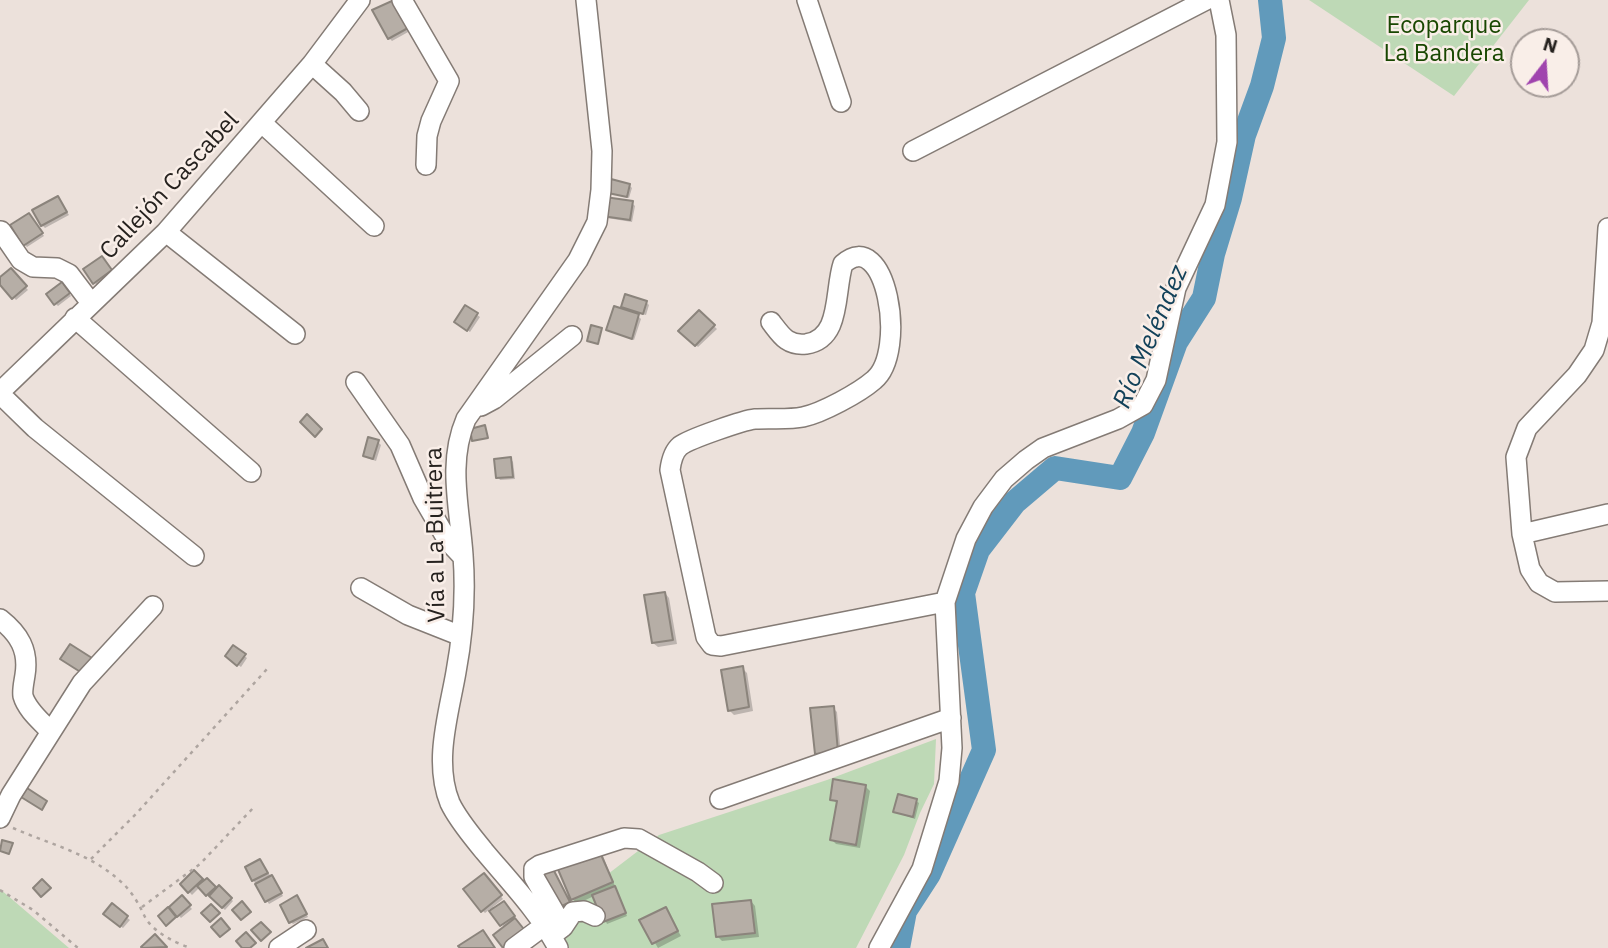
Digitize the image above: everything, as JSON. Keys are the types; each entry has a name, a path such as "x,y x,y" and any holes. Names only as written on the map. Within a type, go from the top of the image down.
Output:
{"street":[{"name":"Callejón Cascabel","path":"0,393 166,232 312,64 360,0"},
{"path":"402,0 449,81 429,129 426,165"},
{"name":"Vía a La Buitrera","path":"554,934 471,835 451,805 444,783 444,744 461,636 463,557 455,460 458,437 467,419 523,336 578,260 597,222 602,150 586,0"},
{"path":"807,0 841,102"},
{"path":"913,151 1206,0"},
{"path":"879,948 922,869 949,781 952,748 945,602 965,539 983,507 1004,479 1042,448 1118,419 1143,405 1157,380 1176,288 1215,205 1227,142 1226,35 1219,0"},
{"path":"312,64 343,92 359,111"},
{"path":"262,123 374,226"},
{"path":"1608,228 1602,323 1594,350 1577,374 1527,428 1516,457 1522,534 1530,569 1539,583 1555,592 1608,591"},
{"path":"1,231 21,260 33,267 57,268 69,274 91,303"},
{"path":"166,232 295,334"},
{"path":"771,322 782,338 797,345 817,342 825,337 831,327 842,264 849,258 861,257 872,261 879,270 888,300 891,341 887,363 875,380 820,412 800,418 753,419 740,422 680,446 673,456 670,470 706,636 712,645 721,646 945,602"},
{"path":"75,318 251,472"},
{"path":"473,410 494,399 572,336"},
{"path":"356,382 400,445 423,498 448,541 463,557"},
{"path":"0,393 35,428 194,556"},
{"path":"1522,534 1608,514"},
{"path":"361,588 408,615 461,636"},
{"path":"6,823 10,795 82,683 153,606"},
{"path":"0,619 14,630 23,644 27,662 22,694 28,707 50,731"},
{"path":"720,799 951,718"},
{"path":"554,934 534,877 534,869 624,838 639,839 713,883"},
{"path":"514,948 554,934 573,912 584,911 595,916"},
{"path":"279,948 306,930"}],"path":[{"path":"91,859 136,814 267,669"},
{"path":"142,907 201,864 255,806"},
{"path":"6,823 91,859 121,881 142,907 151,924 172,940 191,948"},
{"path":"0,890 33,910 78,948"}],"green space":[{"name":"Ecoparque La Bandera","path":"1309,0 1529,0 1454,96"},
{"path":"936,739 934,784 904,855 856,948 569,948 553,916 659,835 827,780"},
{"path":"0,889 69,948 0,948"}],"building":[{"path":"394,0 408,28 388,39 372,10"},
{"path":"611,179 630,184 627,197 608,193"},
{"path":"58,196 67,212 41,226 32,210"},
{"path":"605,197 633,201 630,220 602,216"},
{"path":"29,213 43,233 23,246 10,225"},
{"path":"102,256 112,270 93,284 83,269"},
{"path":"11,268 27,286 12,299 0,285 0,277"},
{"path":"62,282 70,293 54,305 46,294"},
{"path":"625,294 647,301 643,314 621,307"},
{"path":"465,305 478,313 467,331 454,322"},
{"path":"614,306 639,314 632,339 606,330"},
{"path":"699,310 715,325 695,346 678,331"},
{"path":"591,325 602,328 598,344 587,341"},
{"path":"307,414 322,429 315,437 300,422"},
{"path":"485,425 488,438 472,441 470,429"},
{"path":"368,437 379,440 373,459 363,456"},
{"path":"511,457 513,477 496,478 494,459"},
{"path":"665,592 673,640 652,643 644,595"},
{"path":"70,644 92,658 82,673 60,659"},
{"path":"233,645 246,654 237,666 225,656"},
{"path":"743,666 749,707 728,711 721,670"},
{"path":"834,706 838,752 815,754 810,708"},
{"path":"833,779 866,785 856,845 830,840 837,801 830,800"},
{"path":"27,788 47,801 42,810 21,797"},
{"path":"898,794 917,799 913,817 893,812"},
{"path":"2,840 13,843 9,854 0,851"},
{"path":"599,850 613,882 571,900 557,867"},
{"path":"260,859 268,873 252,881 245,867"},
{"path":"551,865 570,902 554,910 535,873"},
{"path":"194,870 203,879 188,893 180,884"},
{"path":"484,873 502,895 481,912 463,889"},
{"path":"272,875 282,893 265,902 255,884"},
{"path":"207,878 216,887 206,896 197,886"},
{"path":"42,879 51,888 41,897 33,888"},
{"path":"219,885 232,898 222,908 209,896"},
{"path":"615,886 626,913 603,922 592,895"},
{"path":"182,895 191,905 177,917 169,907"},
{"path":"297,895 307,914 289,923 280,905"},
{"path":"751,900 755,933 716,937 712,904"},
{"path":"242,901 251,912 241,920 232,910"},
{"path":"504,901 515,916 500,926 489,911"},
{"path":"112,903 128,916 120,927 103,914"},
{"path":"211,904 220,913 210,922 201,913"},
{"path":"168,907 176,917 166,926 158,916"},
{"path":"666,907 678,931 652,944 639,920"},
{"path":"221,918 230,929 220,937 211,927"},
{"path":"515,918 527,933 508,948 503,948 493,935"},
{"path":"261,922 271,932 261,941 251,930"},
{"path":"483,930 495,948 458,946"},
{"path":"246,932 256,943 250,948 242,948 236,941"},
{"path":"155,934 167,947 141,947"},
{"path":"323,939 328,948 306,948"}],"waterway":[{"name":"Río Meléndez","path":"898,948 905,911 929,874 984,750 963,593 978,550 1015,502 1055,468 1120,478 1143,433 1176,342 1204,298 1244,135 1262,86 1274,38 1270,0"}]}
